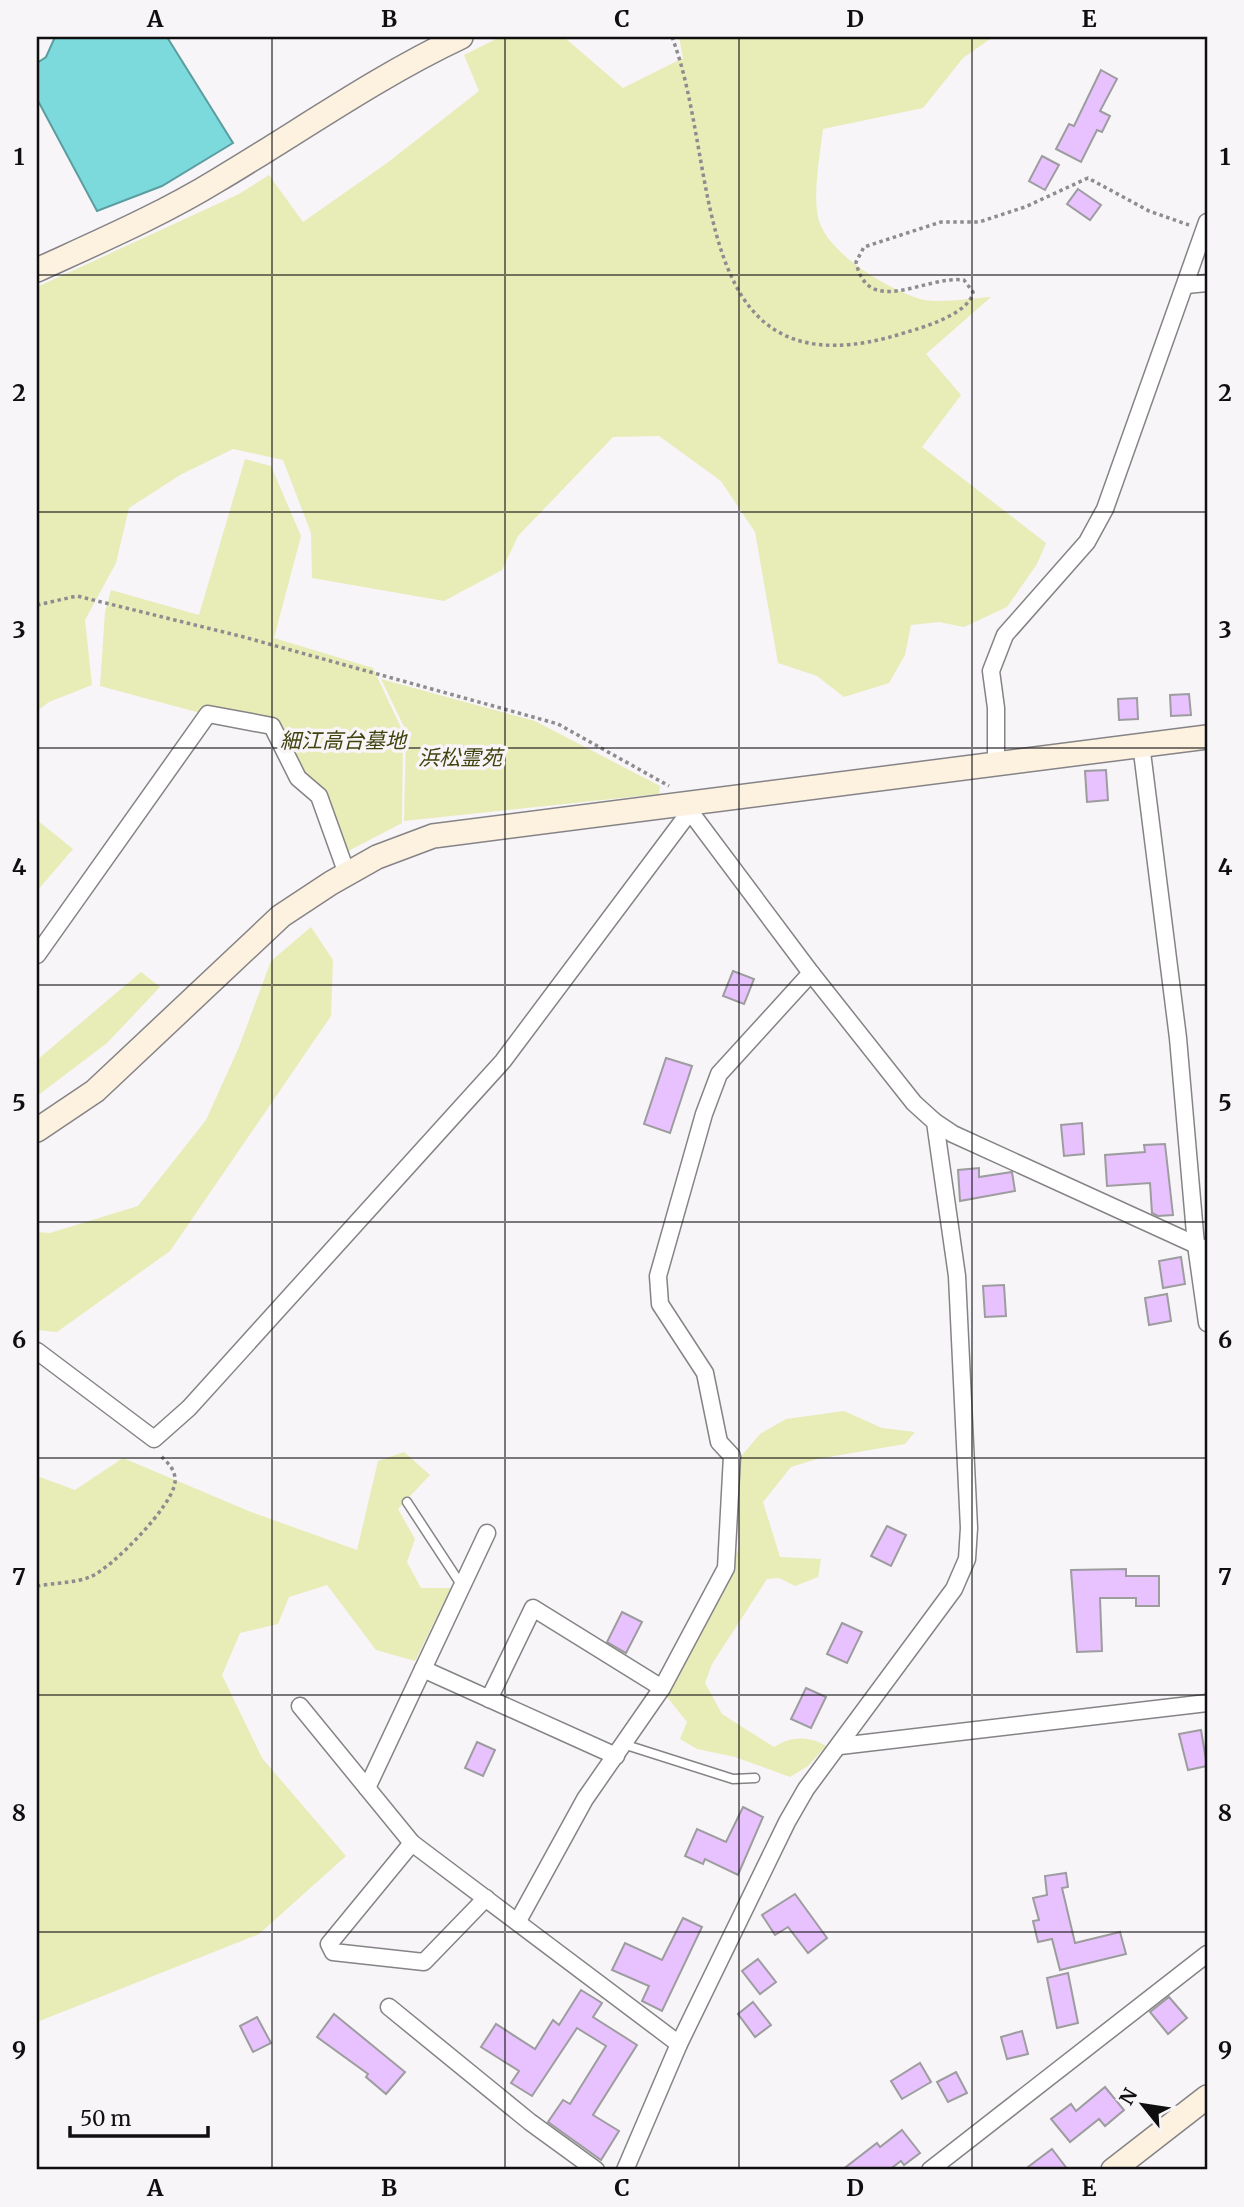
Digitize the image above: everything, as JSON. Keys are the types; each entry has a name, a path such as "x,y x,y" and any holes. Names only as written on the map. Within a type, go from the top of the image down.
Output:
{"street":[{"path":"37,270 101,241 215,182 412,62 461,37"},
{"path":"996,763 996,708 991,671 1005,635 1087,542 1105,509 1205,227"},
{"path":"1186,285 1207,283"},
{"path":"37,955 208,714 272,726 298,778 319,796 347,874"},
{"path":"37,1130 96,1091 281,916 377,857 433,836 1207,737"},
{"path":"1141,744 1200,1201 1207,1323"},
{"path":"683,802 811,973 914,1103 935,1122 965,1140 1202,1248"},
{"path":"37,1351 154,1439 189,1408 503,1061 685,818 683,802"},
{"path":"518,1922 584,1800 662,1688 726,1568 732,1456 719,1442 705,1373 660,1304 659,1276 704,1114 719,1074 811,973"},
{"path":"625,2170 679,2044 787,1822 806,1789 954,1589 967,1559 969,1528 957,1276 935,1122"},
{"path":"368,1788 487,1533"},
{"path":"489,1699 533,1608 662,1688"},
{"path":"423,1669 489,1699 620,1750"},
{"path":"840,1746 1207,1703"},
{"path":"300,1706 412,1843 679,2044"},
{"path":"412,1843 330,1944 333,1952 424,1962 486,1898"},
{"path":"930,2170 1207,1954"},
{"path":"390,2007 530,2122 596,2170"},
{"path":"1113,2170 1207,2097"}],"lane":[{"path":"407,1502 462,1586"},
{"path":"620,1750 733,1779 755,1778"}],"path":[{"path":"672,37 713,227 726,266 756,312 782,335 796,341 849,347 937,323 966,304 972,296 971,286 964,280 955,279 904,290 869,290 860,280 856,262 864,247 941,222 979,222 1025,207 1088,178 1150,211 1205,227"},
{"path":"37,605 77,596 240,636 558,724 669,786 683,802"},
{"path":"37,1586 91,1577 127,1548 165,1505 175,1485 174,1472 146,1445 154,1439"}],"green space":[{"path":"500,37 564,37 623,88 683,58 679,37 993,37 963,58 923,108 823,129 816,200 819,221 825,234 847,258 877,279 920,299 945,301 991,297 926,354 961,395 922,447 1046,543 1037,564 1007,607 964,627 939,622 911,625 905,655 889,683 844,697 817,676 778,663 755,532 721,481 659,436 613,437 518,536 502,570 444,601 312,578 311,533 283,460 233,449 180,475 129,508 116,563 85,620 92,685 49,702 37,711 37,287 239,194 269,175 303,222 387,163 479,91 464,55"},
{"name":"細江高台墓地","path":"245,459 271,466 301,536 274,638 373,668 403,732 402,823 333,859 315,795 278,734 100,686 105,612 111,590 199,615"},
{"name":"浜松霊苑","path":"381,679 535,721 660,786 659,794 404,821 406,731"},
{"path":"37,820 73,849 37,891"},
{"path":"311,927 333,960 331,1016 170,1251 57,1332 37,1330 37,1232 50,1233 138,1206 206,1120 239,1047 271,961"},
{"path":"141,972 160,987 107,1043 37,1096 37,1060"},
{"path":"844,1411 882,1428 915,1432 905,1444 817,1459 791,1467 763,1502 780,1557 821,1559 818,1577 795,1586 779,1578 767,1579 712,1664 705,1683 722,1714 774,1747 800,1739 814,1740 826,1746 808,1766 790,1777 735,1757 697,1749 680,1739 687,1722 663,1692 739,1549 738,1460 760,1434 786,1419"},
{"path":"404,1452 430,1475 398,1509 415,1539 407,1562 421,1588 451,1588 415,1661 376,1650 327,1585 289,1597 278,1624 240,1633 222,1675 262,1758 346,1856 259,1934 37,2022 37,1476 75,1490 123,1458 251,1512 357,1550 378,1461"}],"water":[{"path":"55,37 167,37 233,143 162,186 97,211 37,99 37,63 46,57"}],"building":[{"path":"1101,70 1117,79 1100,111 1110,116 1102,132 1097,130 1081,162 1056,149 1069,124 1074,126"},
{"path":"1042,156 1059,165 1045,190 1029,181"},
{"path":"1078,189 1101,205 1090,220 1067,204"},
{"path":"1189,694 1191,715 1171,716 1170,695"},
{"path":"1137,698 1138,719 1119,720 1118,699"},
{"path":"1106,770 1108,800 1087,802 1085,771"},
{"path":"733,971 754,979 744,1004 723,996"},
{"path":"666,1058 692,1066 670,1133 644,1124"},
{"path":"1082,1123 1084,1154 1064,1156 1061,1125"},
{"path":"1165,1144 1173,1215 1158,1216 1152,1213 1150,1183 1107,1186 1105,1155 1145,1152 1144,1145"},
{"path":"979,1168 979,1177 1012,1172 1015,1191 960,1201 958,1170"},
{"path":"1181,1257 1185,1284 1163,1288 1159,1261"},
{"path":"1004,1285 1006,1316 985,1317 983,1286"},
{"path":"1167,1294 1171,1321 1149,1325 1145,1298"},
{"path":"887,1526 906,1535 891,1566 871,1556"},
{"path":"1126,1569 1126,1576 1159,1576 1159,1606 1136,1606 1136,1598 1100,1598 1102,1651 1077,1652 1071,1570"},
{"path":"622,1612 642,1622 626,1653 607,1642"},
{"path":"842,1623 862,1632 847,1663 827,1654"},
{"path":"806,1688 826,1697 811,1728 791,1719"},
{"path":"1201,1730 1207,1766 1188,1770 1179,1734"},
{"path":"477,1742 495,1750 483,1776 465,1768"},
{"path":"743,1807 763,1817 738,1875 705,1859 703,1864 685,1856 697,1829 726,1842"},
{"path":"1066,1873 1068,1887 1062,1888 1075,1943 1120,1932 1126,1954 1060,1970 1052,1939 1038,1942 1033,1921 1039,1920 1033,1898 1047,1895 1045,1876"},
{"path":"795,1894 827,1938 808,1953 788,1927 775,1935 762,1915"},
{"path":"683,1918 702,1927 662,2011 642,2001 649,1986 612,1970 625,1943 662,1960"},
{"path":"758,1959 776,1982 760,1994 742,1971"},
{"path":"1068,1973 1078,2023 1057,2028 1047,1978"},
{"path":"581,1990 602,2003 593,2017 637,2045 593,2115 619,2131 601,2160 548,2122 563,2100 570,2104 606,2046 577,2028 532,2096 511,2083 519,2071 481,2047 496,2024 535,2049 553,2020 559,2025"},
{"path":"1169,1997 1187,2018 1168,2034 1150,2012"},
{"path":"753,2002 771,2025 755,2037 738,2014"},
{"path":"334,2014 405,2072 386,2094 366,2077 368,2074 317,2037"},
{"path":"257,2017 271,2043 253,2052 240,2026"},
{"path":"1022,2031 1028,2054 1007,2059 1001,2037"},
{"path":"920,2063 931,2082 902,2099 891,2081"},
{"path":"956,2072 967,2093 948,2102 937,2082"},
{"path":"1105,2087 1124,2110 1105,2126 1099,2119 1070,2142 1051,2119 1071,2104 1076,2111"},
{"path":"902,2130 920,2153 904,2165 901,2161 889,2170 842,2170 877,2143 880,2147"},
{"path":"1052,2149 1068,2170 1024,2170"}]}
